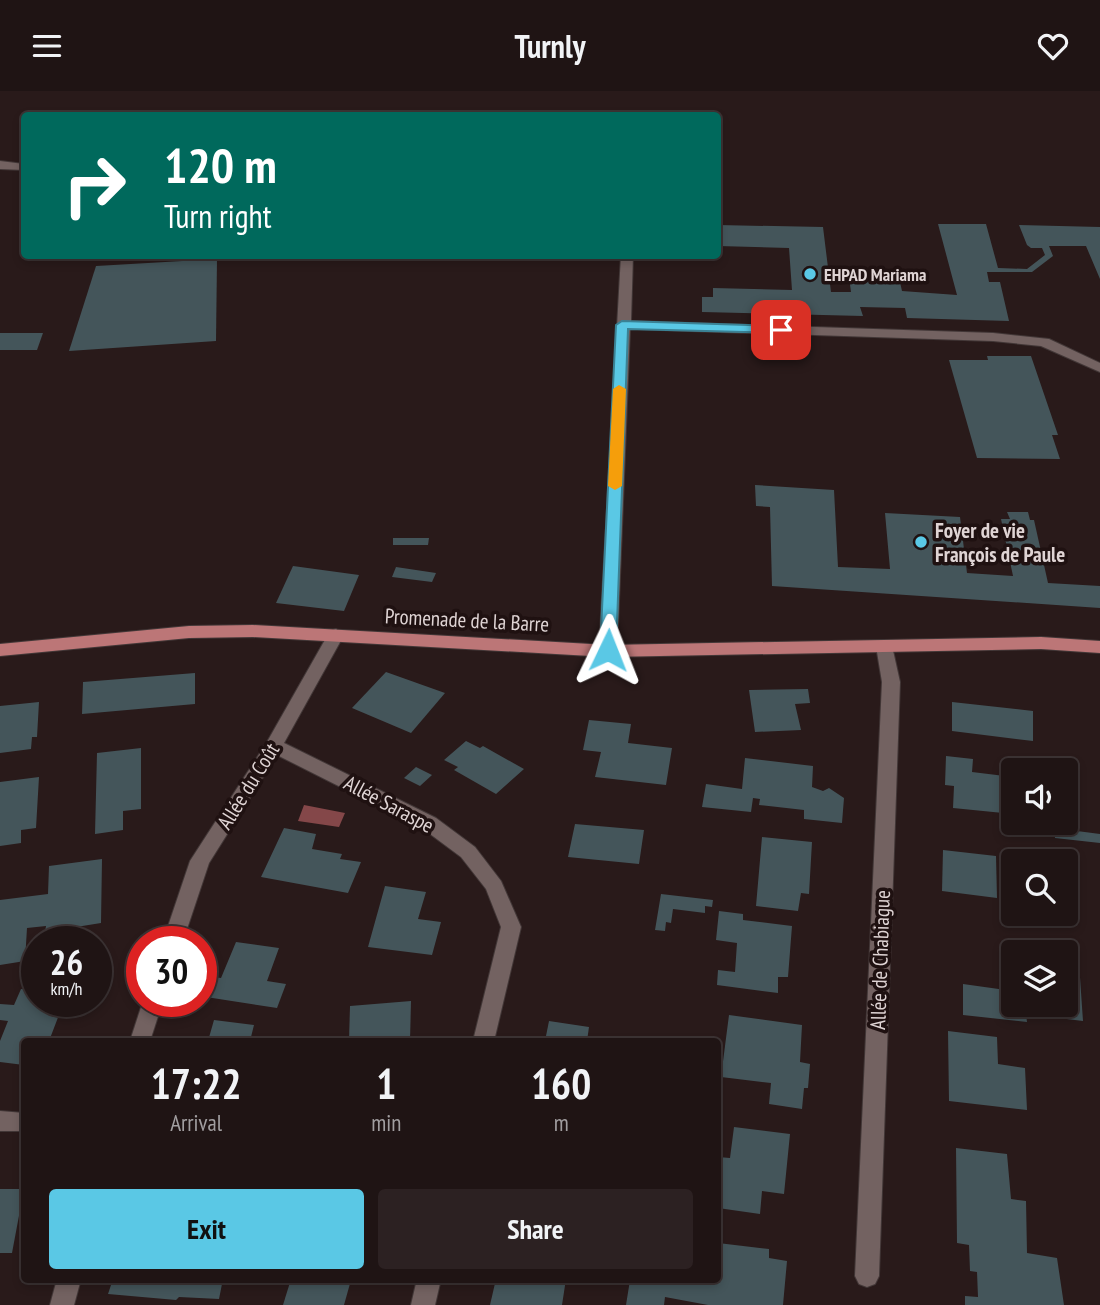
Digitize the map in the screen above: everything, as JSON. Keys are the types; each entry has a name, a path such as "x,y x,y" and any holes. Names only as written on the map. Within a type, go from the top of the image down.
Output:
{"main road":[{"name":"Promenade de la Barre","path":"0,650 189,632 336,635 608,650 1041,643 1100,647"}],"street":[{"path":"0,165 21,167"},
{"path":"608,650 627,259"},
{"path":"622,325 993,337 1044,342 1100,368"},
{"name":"Allée du Coût","path":"178,926 200,861 274,746 336,635"},
{"name":"Allée de Chabiague","path":"867,1276 891,682 884,646"},
{"name":"Allée Saraspe","path":"274,746 429,823 468,852 494,886 511,927 485,1038"},
{"path":"141,1038 148,1017"},
{"path":"0,1121 21,1122"},
{"path":"62,1305 68,1283"},
{"path":"423,1305 428,1283"}],"shaded area":[{"path":"304,805 345,813 339,827 298,821"}],"building":[{"name":"EHPAD Mariama","path":"938,224 986,224 998,268 1027,269 1045,255 1042,248 1031,248 1027,245 1019,225 1100,227 1100,279 1086,246 1049,246 1053,256 1032,272 987,272 989,282 1000,282 1009,321 907,318 905,308 860,307 863,316 702,312 702,297 713,297 713,288 792,290 789,248 721,246 721,225 823,227 831,292 851,292 849,277 896,276 902,291 957,295"},
{"path":"217,259 216,341 69,351 96,266"},
{"path":"0,333 43,333 37,350 0,350"},
{"path":"987,356 1031,356 1058,435 1052,435 1060,459 977,458 949,360 988,360"},
{"name":"Foyer de vie François de Paule","path":"755,485 834,490 838,567 890,569 885,513 960,517 967,573 1013,576 1001,519 1010,519 1007,512 1028,512 1030,520 1034,520 1048,583 1100,586 1100,608 772,586 770,507 756,506"},
{"path":"393,538 429,538 428,545 393,545"},
{"path":"293,566 359,575 344,611 276,603"},
{"path":"396,567 436,573 432,582 392,577"},
{"path":"386,672 445,693 411,733 352,708"},
{"path":"195,673 195,704 82,714 83,682"},
{"path":"808,689 810,703 795,704 801,730 755,732 749,690"},
{"path":"39,702 37,737 32,737 31,749 0,753 0,706"},
{"path":"952,702 1033,711 1033,741 952,731"},
{"path":"589,720 631,724 628,743 672,748 666,785 595,777 601,752 583,750"},
{"path":"466,741 480,748 483,746 524,769 496,794 454,770 458,767 444,760"},
{"path":"141,748 141,809 123,811 123,830 95,834 97,753"},
{"path":"946,756 973,759 972,772 1001,776 1001,813 953,808 954,786 945,785"},
{"path":"745,758 813,766 812,787 823,791 829,788 844,798 842,823 804,819 804,810 759,805 760,799 753,798 751,812 702,807 706,784 742,789"},
{"path":"416,767 432,775 420,786 404,778"},
{"path":"39,777 36,828 21,830 21,843 0,846 0,782"},
{"path":"575,824 644,830 639,864 568,857"},
{"path":"284,828 316,834 312,849 342,854 340,859 361,862 348,893 261,877"},
{"path":"1078,831 1100,834 1100,843 1055,838 1055,835 1078,835"},
{"path":"762,837 812,842 809,894 801,893 798,911 756,906"},
{"path":"943,850 996,856 997,898 942,891"},
{"path":"102,859 101,923 82,926 21,926 21,962 0,965 0,900 48,894 49,866"},
{"path":"385,886 426,892 418,919 441,922 432,955 368,947"},
{"path":"661,894 713,900 712,907 705,906 705,913 673,909 671,923 666,922 665,931 655,930"},
{"path":"719,911 743,914 743,920 792,926 788,977 778,977 778,993 717,985 718,970 735,972 737,943 716,940"},
{"path":"236,942 279,948 267,981 286,984 277,1008 217,999 217,977 221,978"},
{"path":"1078,948 1083,1021 1050,1017 1078,1017"},
{"path":"963,984 1001,989 1001,1017 1026,1017 1027,1022 963,1015"},
{"path":"21,989 21,1017 58,1017 50,1038 21,1038 21,1065 0,1062 0,1041 8,1021 0,1020 0,1004 14,1005"},
{"path":"411,1001 410,1038 349,1038 350,1006"},
{"path":"729,1015 802,1025 800,1062 810,1064 808,1088 804,1088 802,1109 769,1104 771,1083 721,1077"},
{"path":"214,1020 254,1025 251,1038 209,1038"},
{"path":"549,1021 589,1027 587,1038 546,1038"},
{"path":"948,1031 997,1037 998,1064 1025,1068 1027,1110 949,1101"},
{"path":"734,1127 790,1134 784,1194 762,1191 760,1214 721,1208 721,1157 730,1158"},
{"path":"956,1148 1007,1154 1011,1199 1026,1201 1027,1253 1057,1258 1064,1305 965,1305 965,1296 978,1297 977,1272 970,1271 969,1245 957,1243"},
{"path":"0,1189 21,1189 21,1205 12,1253 0,1253"},
{"path":"721,1243 769,1249 769,1258 787,1261 783,1305 708,1305 665,1297 664,1305 626,1305 630,1283 721,1283"},
{"path":"112,1283 222,1283 219,1299 179,1297 176,1300 108,1294"},
{"path":"290,1283 350,1283 344,1305 283,1305"},
{"path":"495,1283 565,1283 562,1305 490,1305"}],"slow traffic":[{"path":"615,486 619,389"}],"place":[{"name":"EHPAD Mariama","path":"810,274"},
{"name":"Foyer de vie François de Paule","path":"921,542"}],"route":[{"path":"608,650 622,325 781,330"}]}
